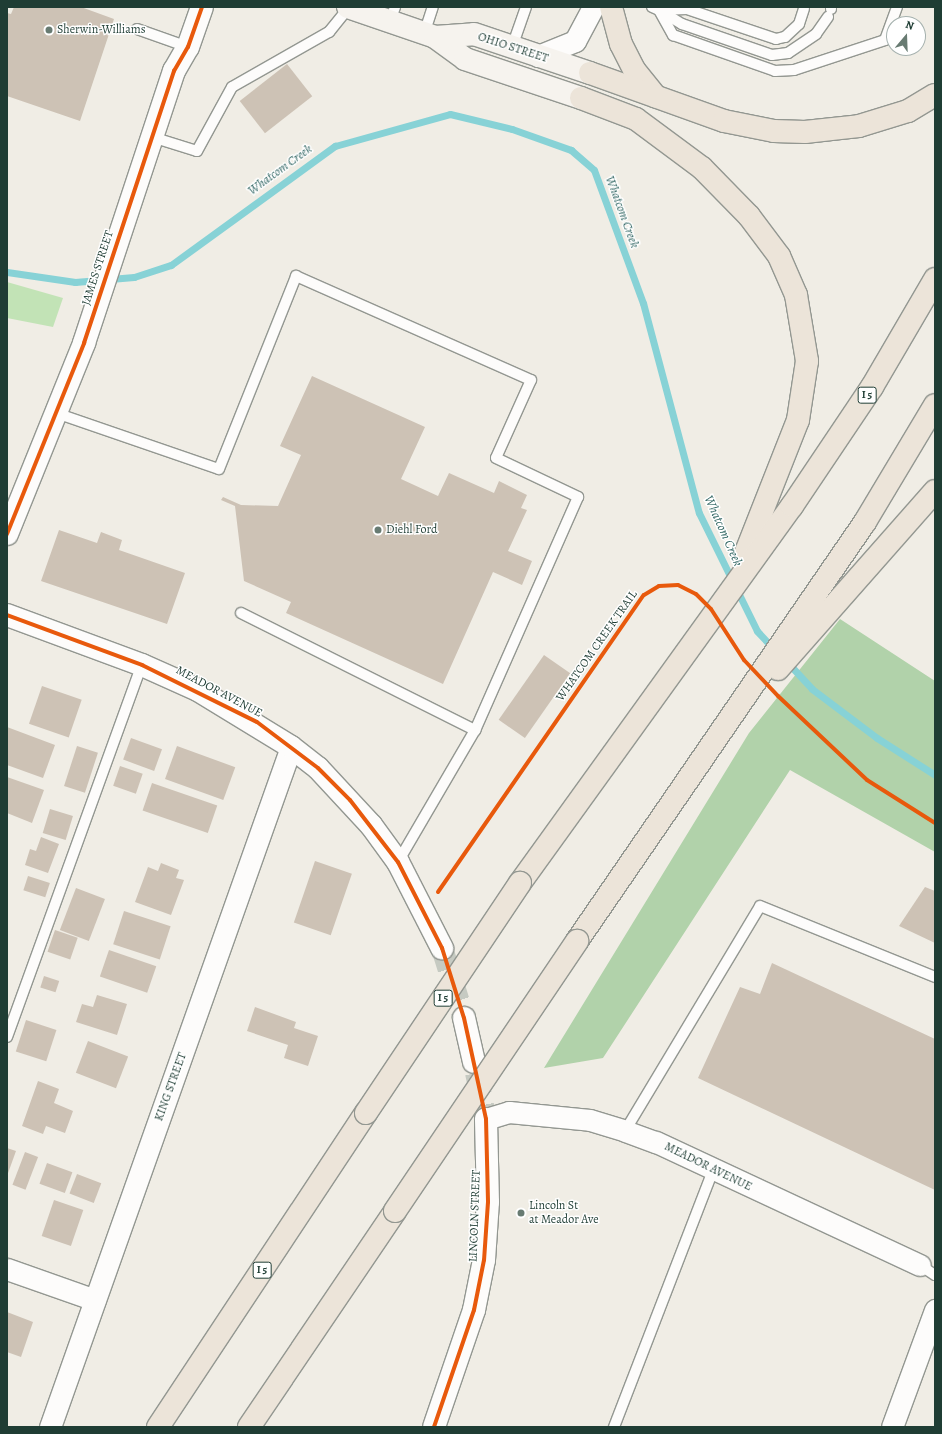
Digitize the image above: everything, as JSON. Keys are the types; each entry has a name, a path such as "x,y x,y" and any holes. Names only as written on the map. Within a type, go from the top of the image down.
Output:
{"highway":[{"path":"611,7 625,51 635,71 657,98"},
{"path":"590,73 724,121 774,131 805,132 859,126 908,110 935,95"},
{"path":"581,98 636,119 702,168 749,216 778,256 796,295 807,361 798,420 774,487 729,593"},
{"name":"I 5","path":"158,1427 520,883 669,674 792,506 872,387 935,279"},
{"path":"249,1427 577,941 865,522 935,405"},
{"path":"715,740 935,491"}],"main road":[{"name":"OHIO STREET","path":"348,7 392,14 429,35 465,59 581,98"},
{"name":"OHIO STREET","path":"429,35 474,34 590,73"}],"street":[{"name":"JAMES STREET","path":"7,534 84,343 174,71 188,47 202,7"},
{"path":"538,56 575,41 593,7"},
{"name":"MEADOR AVENUE","path":"7,615 142,665 231,707 292,747 350,800 398,862 442,948"},
{"name":"KING STREET","path":"50,1427 292,747"},
{"path":"464,1018 474,1062"},
{"name":"MEADOR AVENUE","path":"486,1119 509,1112 590,1120 624,1131 656,1142 713,1171 928,1270"},
{"name":"LINCOLN STREET","path":"439,1426 474,1310 484,1260 488,1202 486,1119"},
{"path":"7,1269 95,1300"},
{"path":"892,1427 935,1310"}],"lane":[{"path":"152,137 196,151 232,87 329,32 348,7"},
{"path":"429,35 433,7"},
{"path":"512,47 526,7"},
{"path":"655,8 673,35 775,71 794,70 885,40 897,7"},
{"path":"655,8 687,9 776,39 785,37 799,24 804,9"},
{"path":"655,8 682,24 772,55 788,53 816,34 830,11"},
{"path":"137,29 188,47"},
{"path":"56,413 219,469 296,276 531,380 496,458 578,497 475,730 398,862"},
{"path":"241,613 475,730"},
{"path":"7,1037 142,665"},
{"path":"624,1131 760,906 935,977"},
{"path":"614,1427 713,1171"}],"green space":[{"path":"7,282 63,298 53,327 7,318"},
{"path":"840,619 935,681 935,852 790,770 603,1058 544,1068 749,733"}],"building":[{"path":"14,7 81,7 114,19 80,121 7,96 7,13 11,14"},
{"path":"287,64 312,96 265,133 240,101"},
{"name":"Diehl Ford","path":"312,376 425,427 401,479 438,496 449,473 494,493 499,481 527,495 521,508 527,510 508,551 532,561 522,585 493,572 443,684 286,613 291,602 244,581 235,506 221,500 223,497 241,505 278,506 301,455 280,446"},
{"path":"59,530 97,543 101,532 122,540 119,550 185,573 167,624 41,581"},
{"path":"544,655 570,673 525,738 499,720"},
{"path":"42,686 82,700 69,737 29,724"},
{"path":"7,727 55,745 43,778 7,765"},
{"path":"131,738 162,749 154,771 123,760"},
{"path":"77,746 98,753 85,793 64,786"},
{"path":"177,746 235,767 223,800 165,779"},
{"path":"120,766 143,774 136,794 113,786"},
{"path":"7,777 44,790 32,823 7,813"},
{"path":"152,783 217,805 208,833 143,810"},
{"path":"50,809 73,816 66,840 43,833"},
{"path":"41,837 59,844 48,873 25,865 30,849 36,851"},
{"path":"315,861 352,874 331,935 294,922"},
{"path":"161,863 179,870 176,878 184,880 171,915 135,902 148,867 158,871"},
{"path":"28,876 50,883 45,897 23,890"},
{"path":"925,887 935,891 935,943 899,926"},
{"path":"76,888 105,899 89,941 60,930"},
{"path":"124,911 171,926 160,959 113,944"},
{"path":"55,930 78,938 70,960 48,952"},
{"path":"109,950 156,966 147,993 100,976"},
{"path":"772,963 935,1039 935,1190 698,1078 740,987 760,994"},
{"path":"44,976 59,981 56,992 40,987"},
{"path":"97,995 127,1004 117,1035 76,1022 82,1004 93,1007"},
{"path":"255,1007 296,1022 294,1028 318,1036 308,1066 284,1058 288,1045 247,1031"},
{"path":"26,1020 56,1030 46,1061 16,1051"},
{"path":"88,1041 128,1056 116,1088 76,1073"},
{"path":"38,1081 59,1089 54,1103 73,1111 65,1133 46,1126 43,1134 22,1126"},
{"path":"7,1148 16,1151 7,1176"},
{"path":"25,1152 38,1157 26,1190 12,1185"},
{"path":"47,1163 72,1172 65,1193 39,1184"},
{"path":"77,1174 101,1183 94,1203 69,1194"},
{"path":"54,1200 83,1210 71,1246 42,1236"},
{"path":"7,1312 33,1322 21,1357 7,1352"}],"waterway":[{"name":"Whatcom Creek","path":"7,272 75,282 134,277 171,265 335,146 450,114 512,129 571,150 594,170 643,303 699,513 757,631 775,650"},
{"name":"Whatcom Creek","path":"788,663 812,689 877,738 935,775"}],"tunnel":[{"path":"442,948 464,1018"},
{"path":"476,1073 486,1119"}],"cycle path":[{"path":"7,534 84,343 174,71 188,47 202,7"},
{"name":"WHATCOM CREEK TRAIL","path":"438,892 644,595 659,586 678,585 696,594 711,609 744,660 778,696 867,780 935,823"},
{"path":"7,615 142,665 257,722 318,768 350,800 398,862 442,948 464,1018 486,1119 488,1202 484,1260 474,1310 434,1427"}],"place":[{"name":"Sherwin-Williams","path":"49,30"},
{"name":"Diehl Ford","path":"378,530"},
{"name":"Lincoln St at Meador Ave","path":"521,1213"}]}
